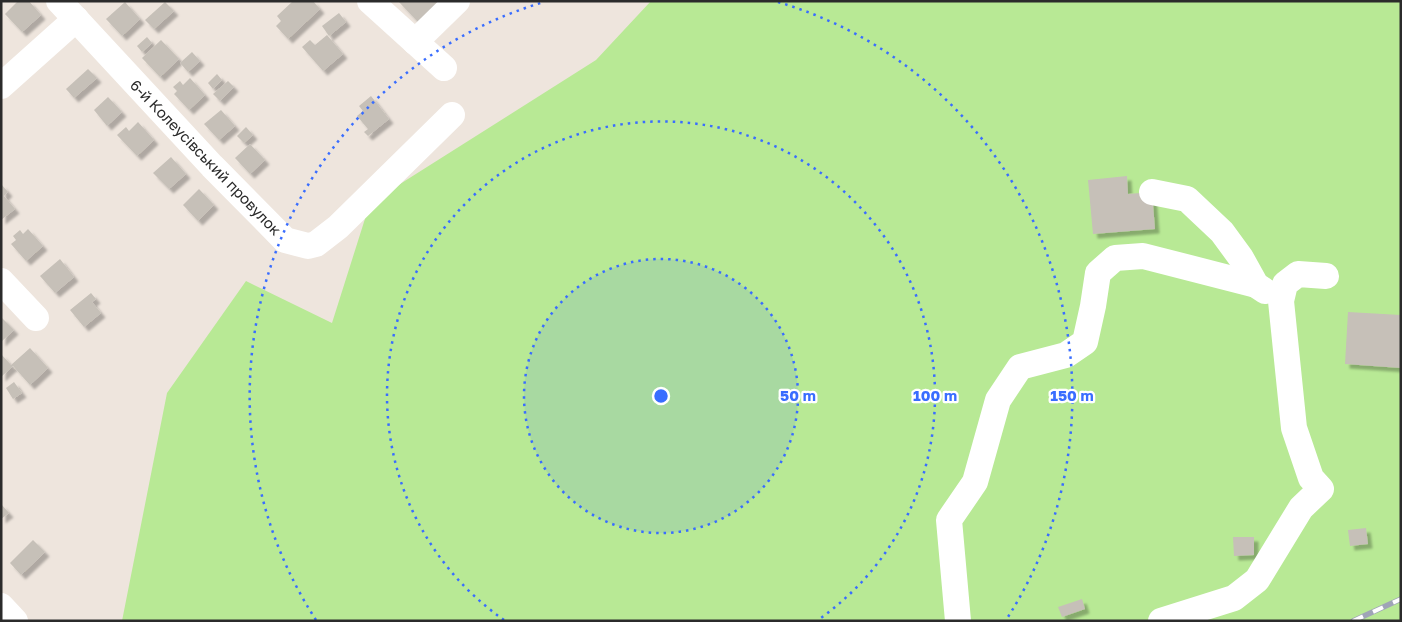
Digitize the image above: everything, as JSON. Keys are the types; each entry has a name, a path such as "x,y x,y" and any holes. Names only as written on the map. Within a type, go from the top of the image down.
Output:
{"street":[{"path":"370,1 444,68"},
{"path":"415,42 457,1"},
{"path":"1,86 68,10"},
{"name":"6-й Колеусівський провулок","path":"68,10 212,166 285,240 308,246 316,244 338,227 452,115"},
{"path":"1152,192 1187,200 1222,232 1256,285"},
{"path":"958,621 949,520 975,482 998,400 1020,367 1066,355 1085,342 1098,273 1115,258 1143,256 1256,285 1281,301"},
{"path":"1161,621 1234,598 1257,580 1301,508 1321,489 1311,478 1294,428 1281,301 1285,284 1298,274 1326,276"},
{"path":"1,281 36,318"},
{"path":"1,606 15,621"}],"green space":[{"path":"651,1 1401,1 1401,621 122,621 167,393 246,281 332,323 370,203 596,60"}],"building":[{"path":"18,1 29,1 41,15 22,32 5,14"},
{"path":"293,1 313,1 320,9 288,39 276,26 281,21 277,16"},
{"path":"398,1 440,1 418,22"},
{"path":"125,2 140,19 122,36 106,19"},
{"path":"165,2 174,11 154,29 145,20"},
{"path":"339,13 346,22 329,36 322,26"},
{"path":"327,35 343,54 323,71 302,47 310,40 315,45"},
{"path":"147,37 152,43 142,52 137,46"},
{"path":"161,40 179,59 160,77 142,58"},
{"path":"192,52 200,61 188,72 180,63"},
{"path":"88,69 97,78 74,98 66,89"},
{"path":"217,74 222,80 213,89 208,83"},
{"path":"190,78 205,95 189,110 174,94 177,91 173,87 180,81 183,85"},
{"path":"228,81 234,87 220,101 213,94"},
{"path":"371,96 389,119 368,136 364,132 368,129 357,116 363,111 359,106"},
{"path":"108,97 122,112 107,126 94,110"},
{"path":"221,110 235,126 219,140 204,124"},
{"path":"138,122 154,140 137,156 117,135 126,127 129,131"},
{"path":"246,127 253,135 244,143 237,136"},
{"path":"250,144 265,160 250,174 235,158"},
{"path":"171,157 186,174 169,189 153,173"},
{"path":"1127,176 1128,194 1152,192 1155,229 1093,234 1088,180"},
{"path":"1,184 8,192 4,196 15,209 1,220"},
{"path":"199,189 214,205 198,221 183,205"},
{"path":"28,229 43,246 26,261 11,244 16,240 13,236 20,230 23,234"},
{"path":"60,259 74,277 55,293 40,276"},
{"path":"91,293 96,299 92,302 101,313 84,327 70,310"},
{"path":"1348,312 1401,315 1401,368 1345,364"},
{"path":"1,317 14,330 1,342"},
{"path":"30,348 48,368 30,385 13,366 1,377 1,354 11,365"},
{"path":"14,382 22,393 13,399 6,388"},
{"path":"1,504 9,513 1,519"},
{"path":"1366,528 1368,544 1350,546 1348,530"},
{"path":"1233,537 1254,537 1254,555 1234,556"},
{"path":"33,540 45,552 21,575 10,563"},
{"path":"1082,599 1085,609 1062,617 1058,607"}],"railway":[{"path":"1353,621 1401,599"}]}
